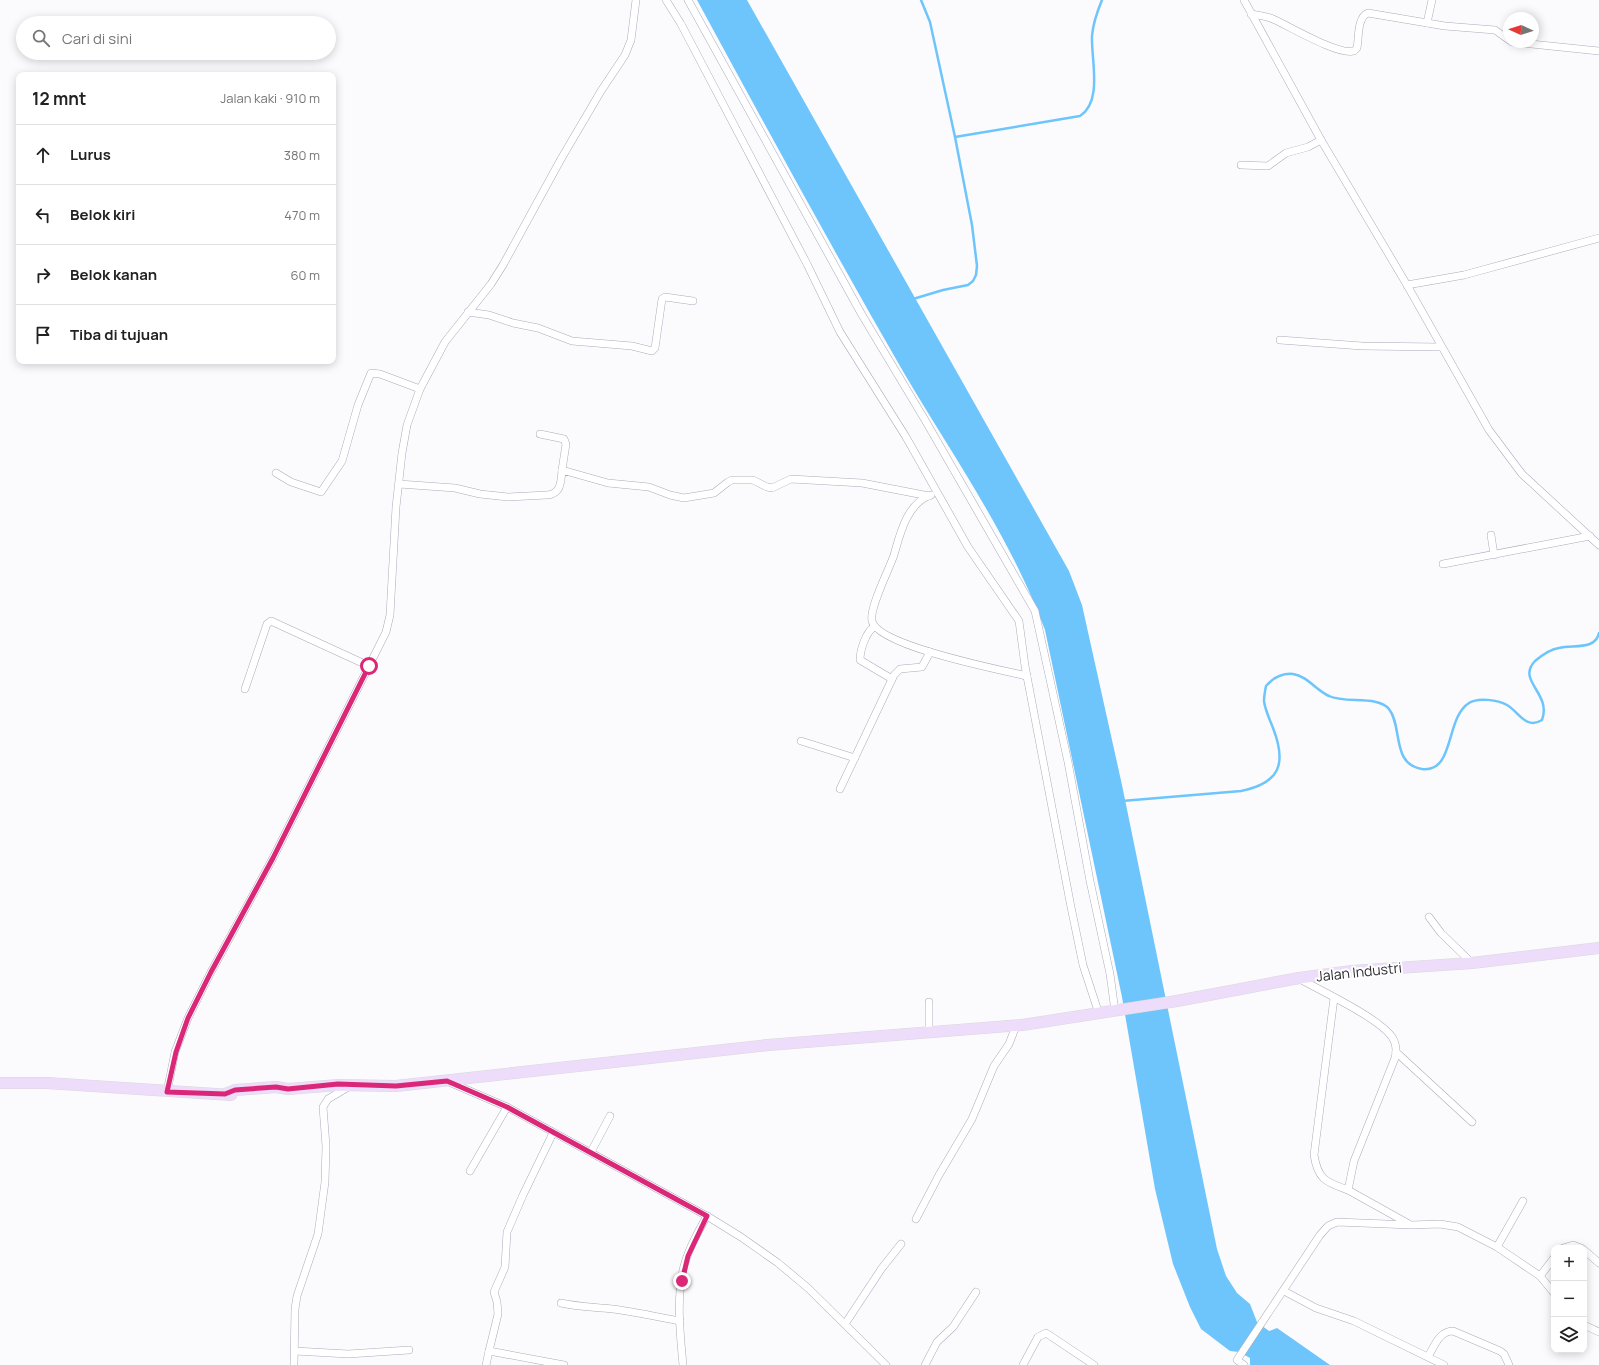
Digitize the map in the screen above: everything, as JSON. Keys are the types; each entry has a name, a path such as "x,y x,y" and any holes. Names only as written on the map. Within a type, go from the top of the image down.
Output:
{"main road":[{"name":"Jalan Industri","path":"0,1083 47,1083 167,1092 232,1093 276,1091 323,1085 396,1086 768,1045 930,1034 1016,1026 1177,1001 1299,978 1352,971 1472,963 1599,948"}],"street":[{"path":"167,1092 176,1052 188,1018 211,972 273,858 386,632 389,620 399,484 406,432 420,389 441,349 491,284 503,265 561,159 601,91 625,54 631,40 636,0"},
{"path":"666,0 681,24 807,264 840,332 906,437 968,547 1019,621 1027,676 1083,965 1099,1014"},
{"path":"688,0 862,316 929,426 1035,611 1068,762 1090,881 1118,1010"},
{"path":"1244,0 1321,140 1407,284 1440,347 1469,393 1489,430 1513,464 1599,545"},
{"path":"1427,23 1432,0"},
{"path":"1251,14 1272,19 1316,40 1347,52 1354,51 1357,48 1361,20 1366,13 1427,23 1495,30 1503,36"},
{"path":"1539,45 1599,51"},
{"path":"1241,165 1268,166 1286,152 1308,148 1321,140"},
{"path":"1407,284 1464,275 1599,238"},
{"path":"468,312 489,314 513,323 538,328 572,341 632,346 652,351 655,348 662,299 665,297 693,301"},
{"path":"1280,340 1362,346 1440,347"},
{"path":"276,473 291,482 321,492 342,461 358,406 371,373 380,374 420,389"},
{"path":"399,484 455,488 480,494 508,497 553,494 558,490 565,442 561,438 540,434"},
{"path":"562,470 608,483 649,487 670,495 684,498 714,493 732,480 753,480 772,488 791,479 862,483 929,496"},
{"path":"937,494 929,496 917,505 903,526 891,566 874,606 872,619 874,627 882,634 954,660 1027,676"},
{"path":"1492,535 1494,555"},
{"path":"1444,564 1590,536"},
{"path":"246,689 267,624 272,621 369,666"},
{"path":"874,627 869,630 866,636 860,660 892,679"},
{"path":"840,789 892,679 900,669 916,669 922,667 930,652"},
{"path":"802,741 855,758"},
{"path":"1429,917 1441,933 1472,963"},
{"path":"1299,978 1359,1011 1384,1030 1394,1040 1396,1052 1393,1064 1354,1162 1348,1190"},
{"path":"1334,998 1314,1155 1315,1166 1324,1180 1348,1190 1411,1225"},
{"path":"929,1002 930,1034"},
{"path":"916,1219 939,1175 974,1115 994,1066 1009,1044 1016,1026"},
{"path":"1396,1052 1472,1122"},
{"path":"447,1081 507,1107 707,1216 778,1263 808,1288 886,1365"},
{"path":"294,1365 296,1302 318,1234 326,1182 326,1146 323,1107 328,1099 352,1085"},
{"path":"470,1171 507,1107"},
{"path":"591,1152 610,1116"},
{"path":"486,1365 498,1314 494,1292 505,1267 507,1232 553,1133"},
{"path":"1497,1247 1523,1201"},
{"path":"683,1365 680,1321 684,1268 693,1243 707,1216"},
{"path":"1244,1365 1237,1360 1320,1235 1333,1224 1342,1222 1450,1225 1466,1230 1497,1247 1540,1276 1551,1289"},
{"path":"844,1324 882,1268 901,1244"},
{"path":"1587,1253 1599,1263"},
{"path":"1540,1276 1551,1262"},
{"path":"1284,1291 1316,1308 1354,1321 1444,1365"},
{"path":"925,1365 937,1342 953,1327 976,1292"},
{"path":"561,1303 576,1306 615,1309 680,1321"},
{"path":"1587,1326 1599,1332"},
{"path":"1428,1357 1444,1332 1453,1331 1500,1351 1504,1354 1509,1365"},
{"path":"1023,1365 1038,1336 1046,1333 1094,1365"},
{"path":"295,1351 348,1354 409,1350"},
{"path":"489,1351 543,1363 564,1365"}],"water":[{"path":"697,0 747,0 1069,571 1082,605 1122,785 1217,1249 1226,1276 1237,1293 1250,1304 1257,1322 1269,1331 1277,1328 1330,1365 1250,1365 1250,1358 1239,1352 1230,1351 1201,1329 1190,1307 1173,1264 1155,1189 1122,997 1045,630 1016,564 999,531 904,373 799,187"}],"waterway":[{"path":"913,299 943,290 968,285 973,281 976,275 977,266 972,225 955,137 930,22 921,0"},
{"path":"955,137 1080,116 1087,109 1094,90 1092,36 1093,27 1102,0"},
{"path":"1122,801 1241,791 1264,783 1272,777 1277,770 1279,752 1273,728 1266,711 1264,697 1266,686 1278,677 1285,674 1293,674 1303,677 1329,696 1377,702 1384,705 1389,709 1393,717 1399,744 1406,760 1412,766 1422,769 1433,768 1440,762 1445,754 1456,720 1461,710 1473,701 1488,700 1499,702 1507,705 1523,719 1531,723 1536,723 1542,720 1544,711 1542,702 1529,675 1530,668 1535,661 1549,651 1564,647 1588,645 1597,639 1599,633"}],"route":[{"path":"369,666 273,858 211,972 188,1018 176,1052 167,1092 225,1094 235,1090 276,1087 288,1089 338,1084 396,1086 447,1081 507,1107 707,1216 693,1243 684,1268 682,1281"}]}
